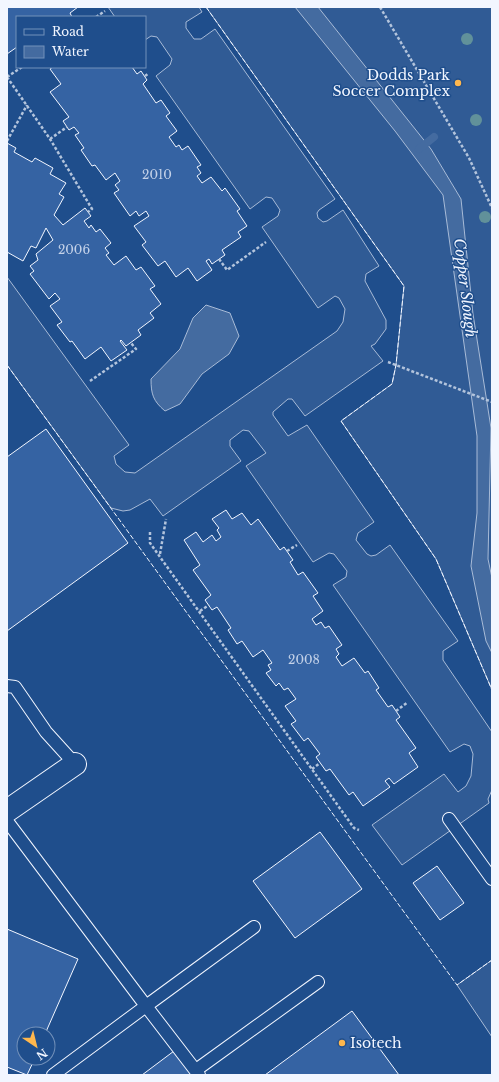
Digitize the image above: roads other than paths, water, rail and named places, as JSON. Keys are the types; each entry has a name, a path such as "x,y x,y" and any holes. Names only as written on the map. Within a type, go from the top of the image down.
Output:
{"street":[{"path":"7,811 75,764"}],"lane":[{"path":"7,686 15,687 46,732 75,764"},
{"path":"449,819 492,879"},
{"path":"7,821 197,1072 318,982"},
{"path":"53,1075 254,927"}],"water":[{"name":"Copper Slough","path":"295,7 318,7 431,149 461,199 473,314 491,428 488,559 492,578 492,653 486,641 471,566 477,513 477,436 443,195 395,131"},
{"path":"206,305 230,313 239,336 229,354 202,374 180,404 165,411 155,400 151,379 180,349 193,318"}],"waterway":[{"path":"419,149 434,137"}],"place":[{"name":"Dodds Park Soccer Complex","path":"458,83"},
{"name":"Isotech","path":"342,1043"}]}
